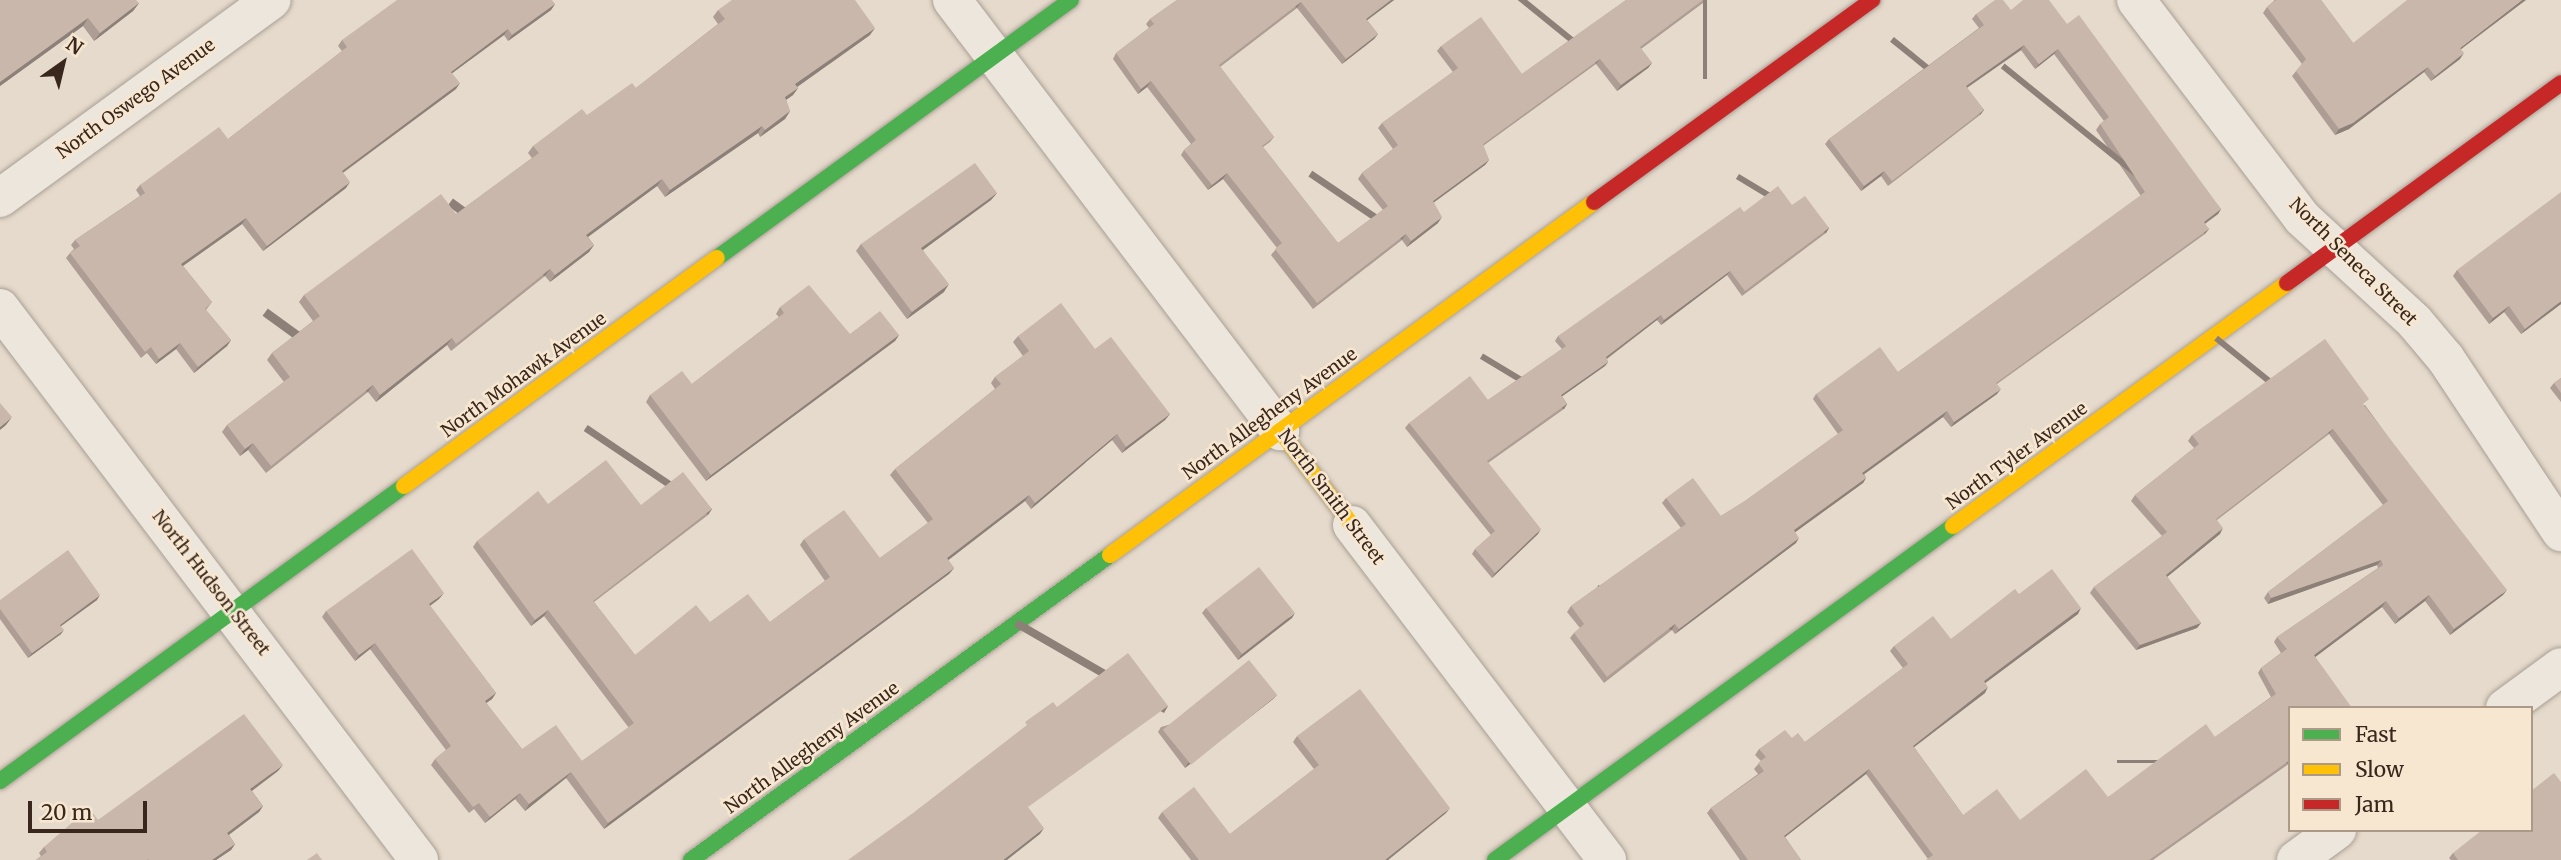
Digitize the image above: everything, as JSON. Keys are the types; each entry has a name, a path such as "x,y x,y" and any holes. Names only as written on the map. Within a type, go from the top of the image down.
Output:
{"street":[{"name":"North Oswego Avenue","path":"0,198 272,0"},
{"name":"North Smith Street","path":"952,0 1607,860"},
{"name":"North Mohawk Avenue","path":"0,781 1071,0"},
{"name":"North Allegheny Avenue","path":"691,860 1872,0"},
{"name":"North Seneca Street","path":"2136,0 2302,218 2414,321 2446,359 2561,532"},
{"name":"North Tyler Avenue","path":"1496,860 2561,83"},
{"name":"North Hudson Street","path":"0,308 419,860"},
{"path":"2508,706 2561,667"},
{"path":"2296,860 2334,832"}],"building":[{"path":"0,0 136,0 139,3 100,33 88,18 0,82"},
{"path":"397,0 552,0 555,4 512,35 508,29 451,72 460,83 342,171 350,182 267,246 246,218 181,264 212,302 205,309 231,340 198,367 180,343 159,359 151,347 145,352 70,253 80,246 75,240 145,193 140,185 219,127 228,139 347,47 342,40"},
{"path":"732,0 855,0 875,28 795,84 798,88 785,97 790,111 765,130 762,126 670,190 662,179 586,235 594,245 555,275 550,269 456,344 452,338 380,395 373,385 271,466 253,443 245,449 227,425 290,377 272,353 320,316 304,295 441,194 456,214 539,153 533,146 582,109 587,115 632,83 636,88 725,19 718,10"},
{"path":"1177,0 1391,0 1366,19 1378,34 1346,59 1301,2 1219,65 1274,137 1262,146 1338,243 1388,206 1362,173 1398,145 1382,123 1458,68 1441,46 1481,17 1522,74 1626,0 1703,0 1640,47 1652,63 1621,85 1600,59 1483,144 1489,160 1433,201 1442,217 1411,241 1406,234 1317,303 1275,249 1282,243 1227,173 1212,185 1184,150 1196,140 1151,81 1141,89 1116,53 1154,24 1150,19"},
{"path":"1995,0 2003,0 2011,10 2023,0 2049,0 2067,24 2079,15 2221,209 2204,222 2209,229 1996,383 2001,389 1954,422 1947,411 1862,473 1866,478 1794,530 1799,538 1679,629 1675,624 1607,677 1574,633 1584,624 1571,606 1686,524 1666,498 1693,478 1721,516 1745,501 1843,430 1816,394 1880,347 1898,372 2145,192 2100,124 2109,117 2058,49 2039,64 2024,45 1966,86 1984,110 1892,181 1884,171 1864,186 1829,139 1984,25 1976,14"},
{"path":"2276,0 2321,0 2353,43 2407,0 2522,0 2460,48 2464,53 2435,76 2428,67 2353,123 2339,129 2296,71 2306,59 2267,7"},
{"path":"975,163 997,193 921,248 949,284 912,312 861,244"},
{"path":"1778,186 1792,205 1805,196 1829,228 1745,291 1730,271 1664,320 1661,315 1606,357 1608,362 1561,395 1567,404 1487,461 1541,529 1495,573 1475,549 1495,531 1409,423 1470,376 1488,400 1566,346 1558,336 1740,207 1744,212"},
{"path":"2561,192 2561,301 2525,329 2509,306 2493,318 2457,270"},
{"path":"809,285 850,334 880,311 899,335 711,475 650,395 682,371 692,384 784,313 780,307"},
{"path":"1061,303 1095,349 1111,337 1170,414 1126,447 1117,434 1035,503 1029,495 947,558 954,568 608,823 571,772 529,804 520,793 490,817 479,803 473,807 435,759 451,746 375,643 359,655 326,611 412,549 444,593 429,604 496,693 485,701 522,749 556,725 582,761 634,723 548,610 535,620 477,541 538,491 548,504 606,460 641,505 683,472 712,509 593,601 635,655 696,605 710,622 748,594 770,622 830,577 804,539 844,510 880,558 933,519 895,469 1001,384 995,377 1029,351 1018,336"},
{"path":"2325,339 2369,399 2363,404 2507,590 2454,629 2429,595 2399,618 2386,601 2314,655 2351,706 2288,706 2288,761 2149,860 1926,860 1933,855 1869,769 1784,836 1801,860 1748,860 1711,808 1764,771 1758,763 1766,757 1759,749 1785,730 1792,738 1798,733 1805,742 1908,664 1894,646 1933,616 1951,639 2015,589 2019,594 2052,569 2081,608 1984,681 1988,687 1913,746 1963,815 1997,789 2020,820 2086,769 2108,797 2206,724 2215,737 2276,694 2261,668 2287,649 2277,637 2383,565 2381,560 2271,598 2268,592 2388,501 2333,429 2216,519 2223,528 2166,575 2201,623 2140,645 2094,587 2167,532 2135,495 2199,444 2192,435"},
{"path":"2561,378 2561,393 2554,383"},
{"path":"0,403 12,417 0,427"},
{"path":"68,550 100,595 60,625 64,630 32,653 0,609 0,600"},
{"path":"1259,567 1295,613 1242,654 1206,608"},
{"path":"1128,653 1168,706 1028,807 1044,828 1003,860 848,860 1027,725 1025,722 1053,702 1057,707"},
{"path":"1249,660 1277,695 1191,765 1163,730"},
{"path":"1360,689 1450,808 1385,860 1199,860 1162,812 1194,787 1230,834 1319,765 1297,736"},
{"path":"244,714 283,765 250,789 263,806 227,833 235,844 212,860 36,860 47,852 44,847 89,808 98,820"},
{"path":"2554,773 2561,782 2561,860 2458,860 2453,853 2479,832 2533,832 2533,789"},
{"path":"317,853 322,860 307,860"}],"traffic: fast":[{"path":"717,258 1071,0"},
{"path":"0,781 404,486"},
{"path":"1495,860 1953,526"},
{"path":"691,860 1110,555"}],"traffic: slow":[{"path":"1110,555 1594,202"},
{"path":"404,486 717,258"},
{"path":"1953,526 2287,283"},
{"path":"1280,431 1352,525"}],"traffic: jam":[{"path":"1594,202 1872,0"},
{"path":"2287,283 2561,83"}]}
